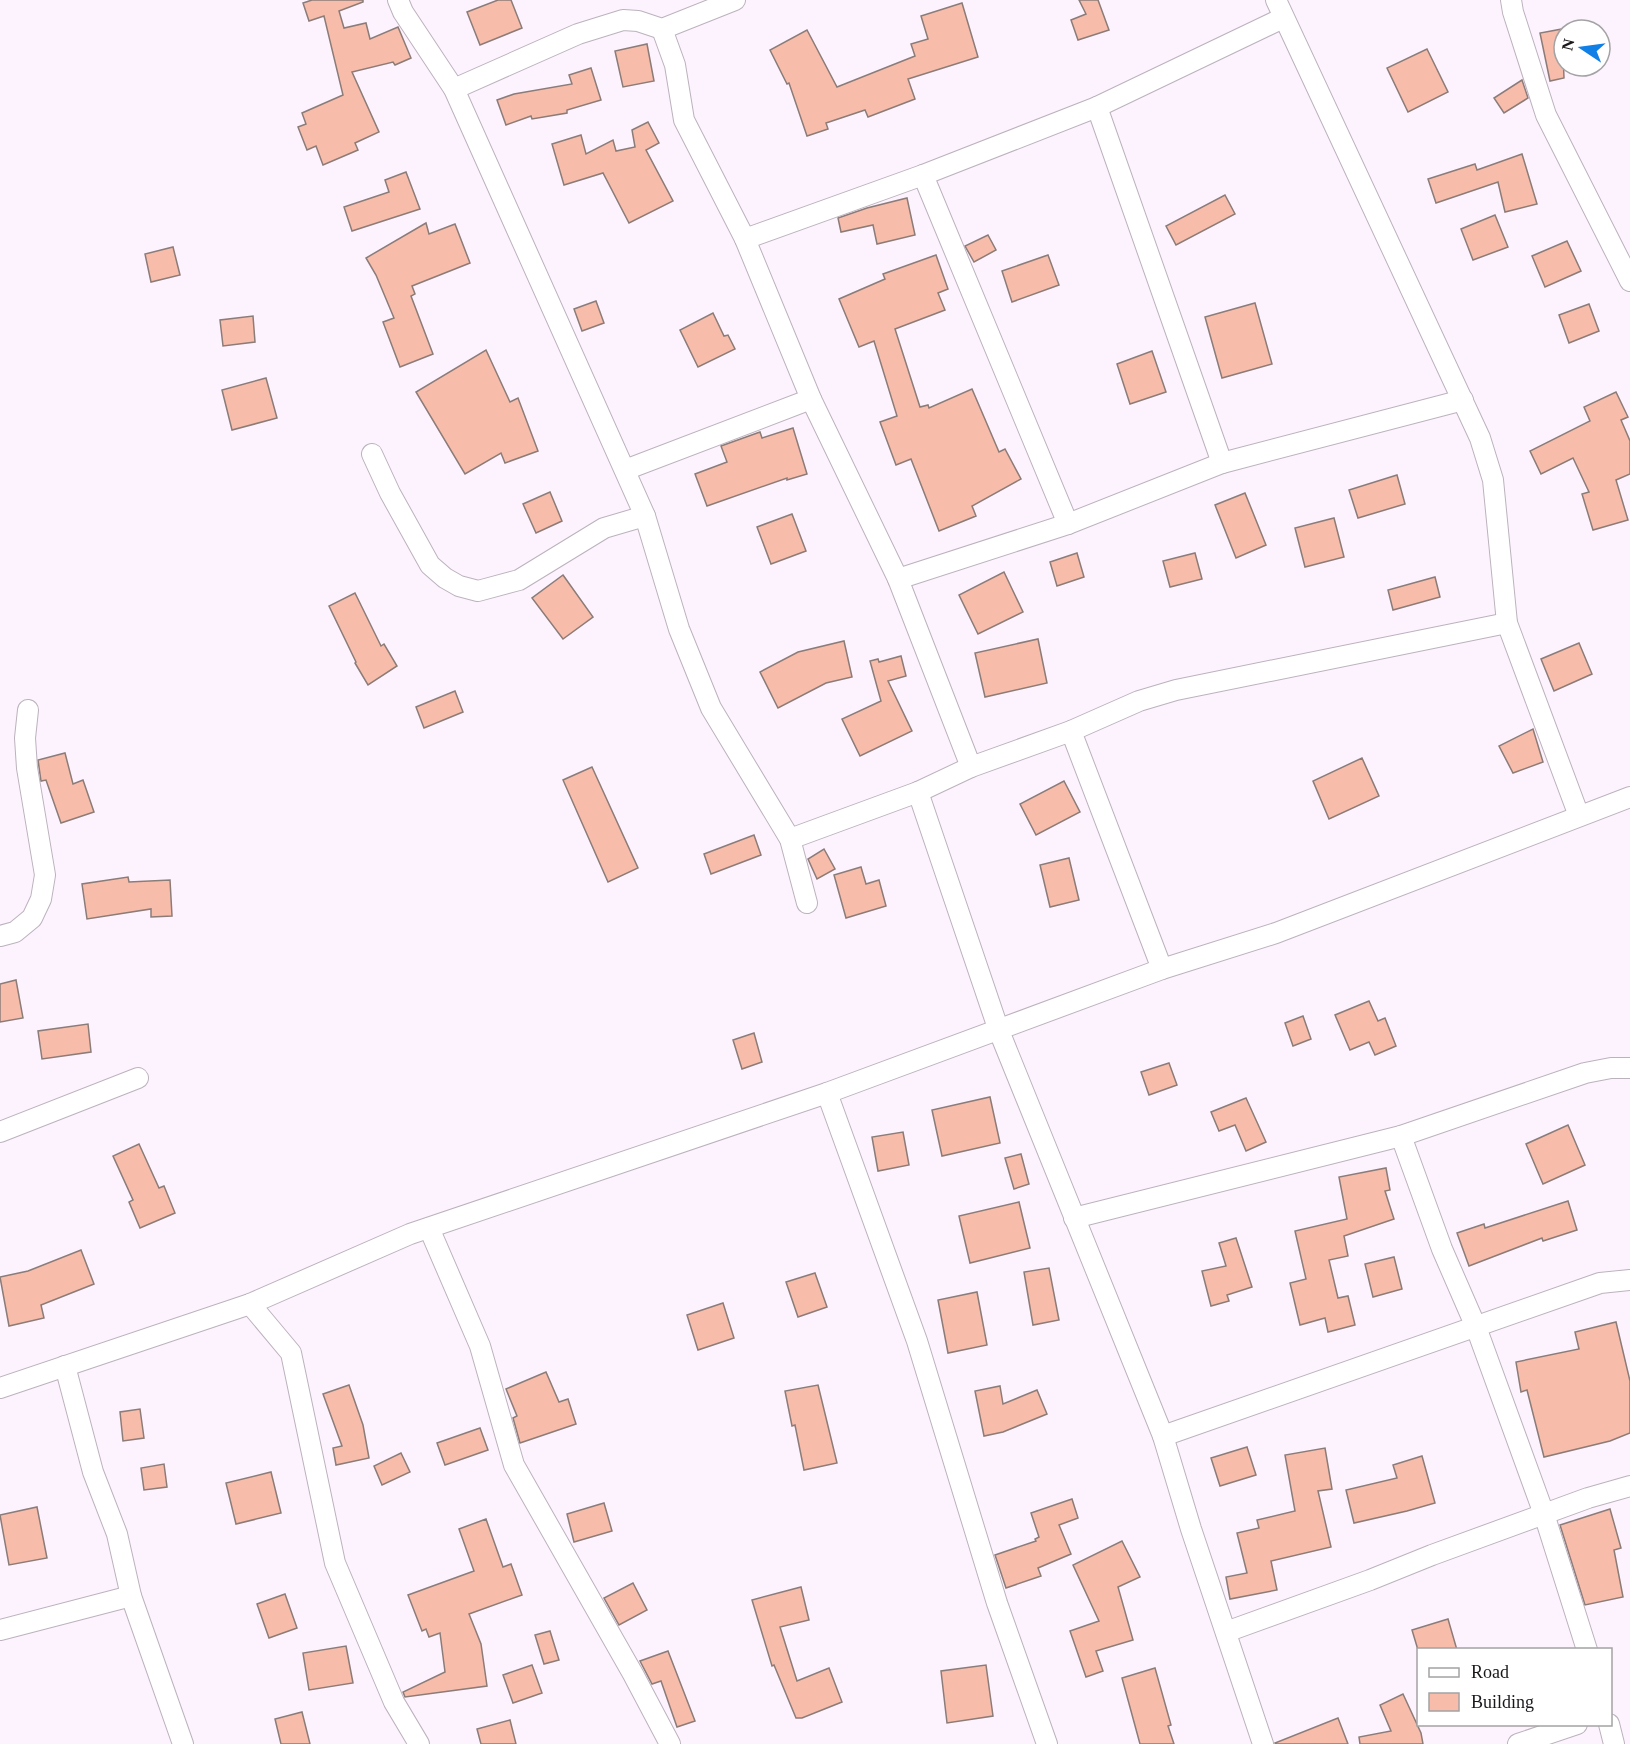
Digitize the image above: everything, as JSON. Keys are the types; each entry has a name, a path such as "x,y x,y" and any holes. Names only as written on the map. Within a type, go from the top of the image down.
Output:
{"street":[{"path":"398,0 403,12 454,89 645,516 679,629 711,708 790,839 807,903"},
{"path":"454,89 579,34 622,20 638,21 662,29 735,0"},
{"path":"1511,0 1546,115 1630,281"},
{"path":"745,239 923,175 1097,107 1279,9 1480,438 1493,480 1507,623 1579,816"},
{"path":"662,29 675,65 684,120 745,239 811,399 898,579 971,767"},
{"path":"1097,107 1222,463"},
{"path":"923,175 1068,524"},
{"path":"625,470 811,399"},
{"path":"898,579 1068,524 1222,463 1463,400"},
{"path":"372,454 390,494 430,565 459,586 478,591 519,580 604,528 645,516"},
{"path":"790,839 918,792 971,767 1071,731 1139,701 1176,690 1507,623"},
{"path":"0,936 15,932 32,918 41,899 45,875 27,768 25,738 28,710"},
{"path":"1071,731 1162,969"},
{"path":"918,792 999,1030 1162,1436 1263,1744"},
{"path":"0,1388 250,1304 410,1234 827,1093 1162,969 1276,933 1630,797"},
{"path":"1074,1218 1401,1136 1585,1073 1611,1068 1630,1068"},
{"path":"0,1132 138,1078"},
{"path":"827,1093 917,1341 997,1604 1047,1744"},
{"path":"1401,1136 1442,1249 1476,1327 1544,1514 1586,1648"},
{"path":"429,1228 480,1346 514,1465 633,1674 670,1744"},
{"path":"1162,1436 1600,1283 1630,1280"},
{"path":"250,1304 291,1353 335,1563 394,1702 420,1744"},
{"path":"65,1366 93,1472 117,1534 131,1596 183,1744"},
{"path":"1226,1632 1588,1498 1630,1486"},
{"path":"0,1630 131,1596"},
{"path":"1518,1744 1574,1726"},
{"path":"1609,1726 1614,1744"}],"building":[{"path":"312,0 363,0 363,2 339,11 344,28 366,23 370,39 398,27 411,58 395,65 393,62 352,72 379,132 355,143 358,150 323,165 316,146 307,150 298,127 306,124 302,113 343,95 324,16 309,21 303,3"},
{"path":"498,0 511,0 522,28 480,45 467,12"},
{"path":"1079,0 1098,0 1109,30 1078,40 1071,20 1086,14"},
{"path":"962,3 978,57 908,79 915,99 868,117 865,110 826,123 828,129 807,136 789,83 787,84 770,50 807,30 837,87 915,56 911,44 928,39 921,16"},
{"path":"1552,31 1552,78 1564,78 1550,81 1540,33"},
{"path":"647,44 654,81 623,87 615,51"},
{"path":"1427,49 1448,92 1408,112 1387,68"},
{"path":"591,68 601,100 567,110 567,113 532,119 531,116 506,125 497,100 514,94 572,84 569,75"},
{"path":"1522,80 1528,98 1504,113 1494,98"},
{"path":"648,122 659,143 646,150 673,201 629,223 603,173 564,185 552,144 581,135 586,154 613,140 616,151 635,147 632,130"},
{"path":"1522,154 1537,204 1505,212 1498,182 1436,203 1428,179 1475,164 1477,170"},
{"path":"406,172 420,209 352,231 344,207 389,192 385,180"},
{"path":"1225,195 1235,214 1176,245 1166,226"},
{"path":"907,198 915,235 877,244 873,225 841,232 838,218"},
{"path":"1495,215 1508,247 1473,260 1461,229"},
{"path":"426,223 429,234 455,224 470,263 412,286 415,294 411,296 433,354 400,367 383,322 394,318 376,275 366,258"},
{"path":"988,235 996,250 974,262 965,246"},
{"path":"1567,241 1581,271 1545,287 1532,256"},
{"path":"173,247 180,275 151,282 145,254"},
{"path":"936,255 948,289 938,293 945,310 895,329 920,407 928,405 929,408 972,389 999,452 1005,449 1021,479 972,506 976,516 939,531 911,459 896,465 880,422 897,416 874,341 859,347 839,299 885,279 883,274"},
{"path":"1048,255 1059,285 1012,302 1002,271"},
{"path":"596,301 604,323 582,331 574,309"},
{"path":"1255,303 1272,364 1222,378 1205,317"},
{"path":"1589,304 1599,331 1569,343 1559,315"},
{"path":"713,313 724,336 728,335 735,349 698,367 680,330"},
{"path":"253,316 255,342 223,346 220,320"},
{"path":"486,350 510,402 518,398 538,451 505,463 501,453 465,474 416,392"},
{"path":"1152,351 1166,392 1130,404 1117,364"},
{"path":"266,378 277,418 232,430 222,390"},
{"path":"1616,392 1628,417 1621,420 1630,441 1630,474 1616,480 1628,520 1593,530 1582,494 1589,492 1573,458 1541,474 1530,451 1590,421 1584,407"},
{"path":"793,428 807,474 787,480 787,478 707,506 695,474 727,462 721,446 760,432 762,438"},
{"path":"1397,475 1405,504 1358,518 1349,490"},
{"path":"550,492 562,521 536,533 523,504"},
{"path":"1245,493 1266,545 1236,558 1215,505"},
{"path":"792,514 806,551 771,564 757,527"},
{"path":"1334,518 1344,557 1305,567 1295,528"},
{"path":"1077,553 1084,577 1057,586 1050,562"},
{"path":"1195,553 1202,579 1170,587 1163,561"},
{"path":"1004,572 1023,612 978,634 959,595"},
{"path":"563,575 593,617 563,639 532,598"},
{"path":"1435,577 1440,597 1393,610 1388,590"},
{"path":"355,593 381,646 384,644 397,666 368,685 355,663 329,606"},
{"path":"1038,639 1047,683 985,697 975,653"},
{"path":"844,641 852,677 826,683 778,708 760,672 798,652"},
{"path":"1579,643 1592,674 1554,691 1541,659"},
{"path":"901,656 906,676 888,681 912,731 860,756 842,719 881,701 870,661 878,659 879,662"},
{"path":"455,691 463,712 424,728 416,707"},
{"path":"1533,729 1543,762 1513,773 1499,746"},
{"path":"65,753 73,784 83,780 94,812 61,823 46,780 41,781 38,760"},
{"path":"1362,758 1379,796 1329,819 1313,781"},
{"path":"592,767 638,868 608,882 563,780"},
{"path":"1064,781 1080,812 1036,835 1020,804"},
{"path":"754,835 761,855 711,874 704,854"},
{"path":"824,849 835,869 817,879 808,859"},
{"path":"1069,858 1079,900 1050,907 1040,865"},
{"path":"861,867 866,884 879,880 886,906 846,918 834,875"},
{"path":"128,877 129,882 170,880 172,916 151,917 151,909 87,919 82,884"},
{"path":"16,980 23,1018 0,1022 0,984"},
{"path":"1369,1001 1378,1021 1385,1018 1396,1046 1375,1055 1369,1042 1350,1050 1335,1015"},
{"path":"1303,1016 1311,1039 1293,1046 1285,1023"},
{"path":"88,1024 91,1052 42,1059 38,1031"},
{"path":"754,1033 762,1062 742,1069 733,1040"},
{"path":"1169,1063 1177,1085 1149,1095 1141,1072"},
{"path":"990,1097 1000,1143 942,1156 932,1110"},
{"path":"1246,1098 1266,1142 1246,1151 1235,1125 1219,1131 1211,1112"},
{"path":"1568,1125 1585,1165 1543,1184 1526,1144"},
{"path":"903,1132 909,1165 878,1171 872,1137"},
{"path":"139,1144 159,1188 164,1186 175,1213 140,1228 129,1202 133,1200 113,1156"},
{"path":"1021,1154 1029,1184 1014,1189 1005,1158"},
{"path":"1386,1168 1390,1190 1385,1191 1394,1219 1344,1236 1348,1256 1329,1260 1338,1298 1348,1296 1355,1325 1328,1332 1325,1318 1300,1325 1290,1283 1306,1279 1295,1231 1347,1219 1339,1177"},
{"path":"1568,1201 1577,1230 1543,1241 1542,1238 1469,1266 1457,1233 1484,1224 1485,1228"},
{"path":"1019,1202 1030,1248 970,1263 959,1216"},
{"path":"1236,1238 1252,1287 1227,1295 1229,1301 1211,1306 1202,1271 1226,1266 1219,1243"},
{"path":"81,1250 94,1284 41,1305 44,1318 9,1326 0,1277 28,1271"},
{"path":"1394,1257 1402,1289 1373,1297 1365,1264"},
{"path":"1049,1268 1059,1320 1033,1325 1024,1272"},
{"path":"815,1273 827,1307 798,1317 786,1282"},
{"path":"977,1292 987,1345 948,1353 938,1300"},
{"path":"723,1303 734,1338 698,1350 687,1315"},
{"path":"1616,1322 1630,1381 1630,1433 1610,1441 1544,1457 1527,1390 1521,1392 1516,1362 1579,1349 1575,1332"},
{"path":"546,1372 559,1402 568,1399 576,1424 520,1443 513,1418 517,1416 506,1389"},
{"path":"349,1385 363,1425 369,1458 336,1465 333,1448 342,1446 323,1394"},
{"path":"818,1385 837,1463 804,1470 785,1391"},
{"path":"1000,1386 1003,1404 1037,1390 1047,1414 1003,1432 984,1436 975,1391"},
{"path":"140,1409 144,1438 123,1441 120,1412"},
{"path":"480,1428 488,1450 445,1465 437,1443"},
{"path":"1247,1447 1256,1475 1220,1486 1211,1458"},
{"path":"1325,1448 1332,1489 1318,1491 1331,1547 1271,1561 1277,1590 1230,1599 1226,1577 1247,1573 1237,1533 1259,1528 1257,1520 1295,1511 1285,1455"},
{"path":"401,1453 410,1472 382,1485 374,1466"},
{"path":"1422,1456 1435,1503 1354,1523 1346,1490 1397,1478 1393,1465"},
{"path":"164,1464 167,1487 144,1490 141,1468"},
{"path":"271,1472 281,1513 236,1524 226,1483"},
{"path":"1072,1499 1078,1518 1059,1525 1071,1554 1038,1568 1041,1576 1006,1588 995,1555 1036,1541 1035,1539 1039,1537 1031,1513"},
{"path":"604,1503 612,1531 574,1542 567,1514"},
{"path":"37,1507 47,1558 9,1565 0,1515"},
{"path":"1610,1509 1621,1548 1614,1550 1623,1597 1585,1605 1560,1525"},
{"path":"486,1519 503,1567 511,1564 522,1595 469,1614 481,1644 487,1686 405,1697 403,1692 445,1672 440,1633 429,1637 426,1629 422,1631 408,1595 474,1571 459,1529"},
{"path":"1122,1541 1140,1577 1118,1587 1133,1640 1096,1651 1103,1671 1086,1677 1070,1631 1099,1621 1073,1565"},
{"path":"633,1583 647,1610 619,1625 604,1598"},
{"path":"801,1587 809,1620 780,1627 797,1681 829,1668 842,1702 802,1718 796,1718 774,1665 772,1666 752,1600"},
{"path":"285,1594 297,1628 269,1638 257,1604"},
{"path":"1448,1619 1456,1648 1417,1648 1412,1630"},
{"path":"550,1631 559,1660 544,1664 535,1635"},
{"path":"346,1646 353,1683 309,1690 303,1653"},
{"path":"668,1651 695,1721 677,1727 661,1681 652,1684 640,1661"},
{"path":"532,1665 542,1693 513,1703 503,1675"},
{"path":"986,1665 993,1716 947,1723 941,1671"},
{"path":"1155,1668 1174,1744 1140,1744 1122,1678"},
{"path":"1403,1694 1421,1733 1423,1744 1360,1744 1359,1737 1391,1731 1380,1705"},
{"path":"302,1712 310,1744 281,1744 275,1719"},
{"path":"1338,1718 1348,1744 1275,1743"},
{"path":"510,1720 516,1744 481,1744 477,1729"}]}
